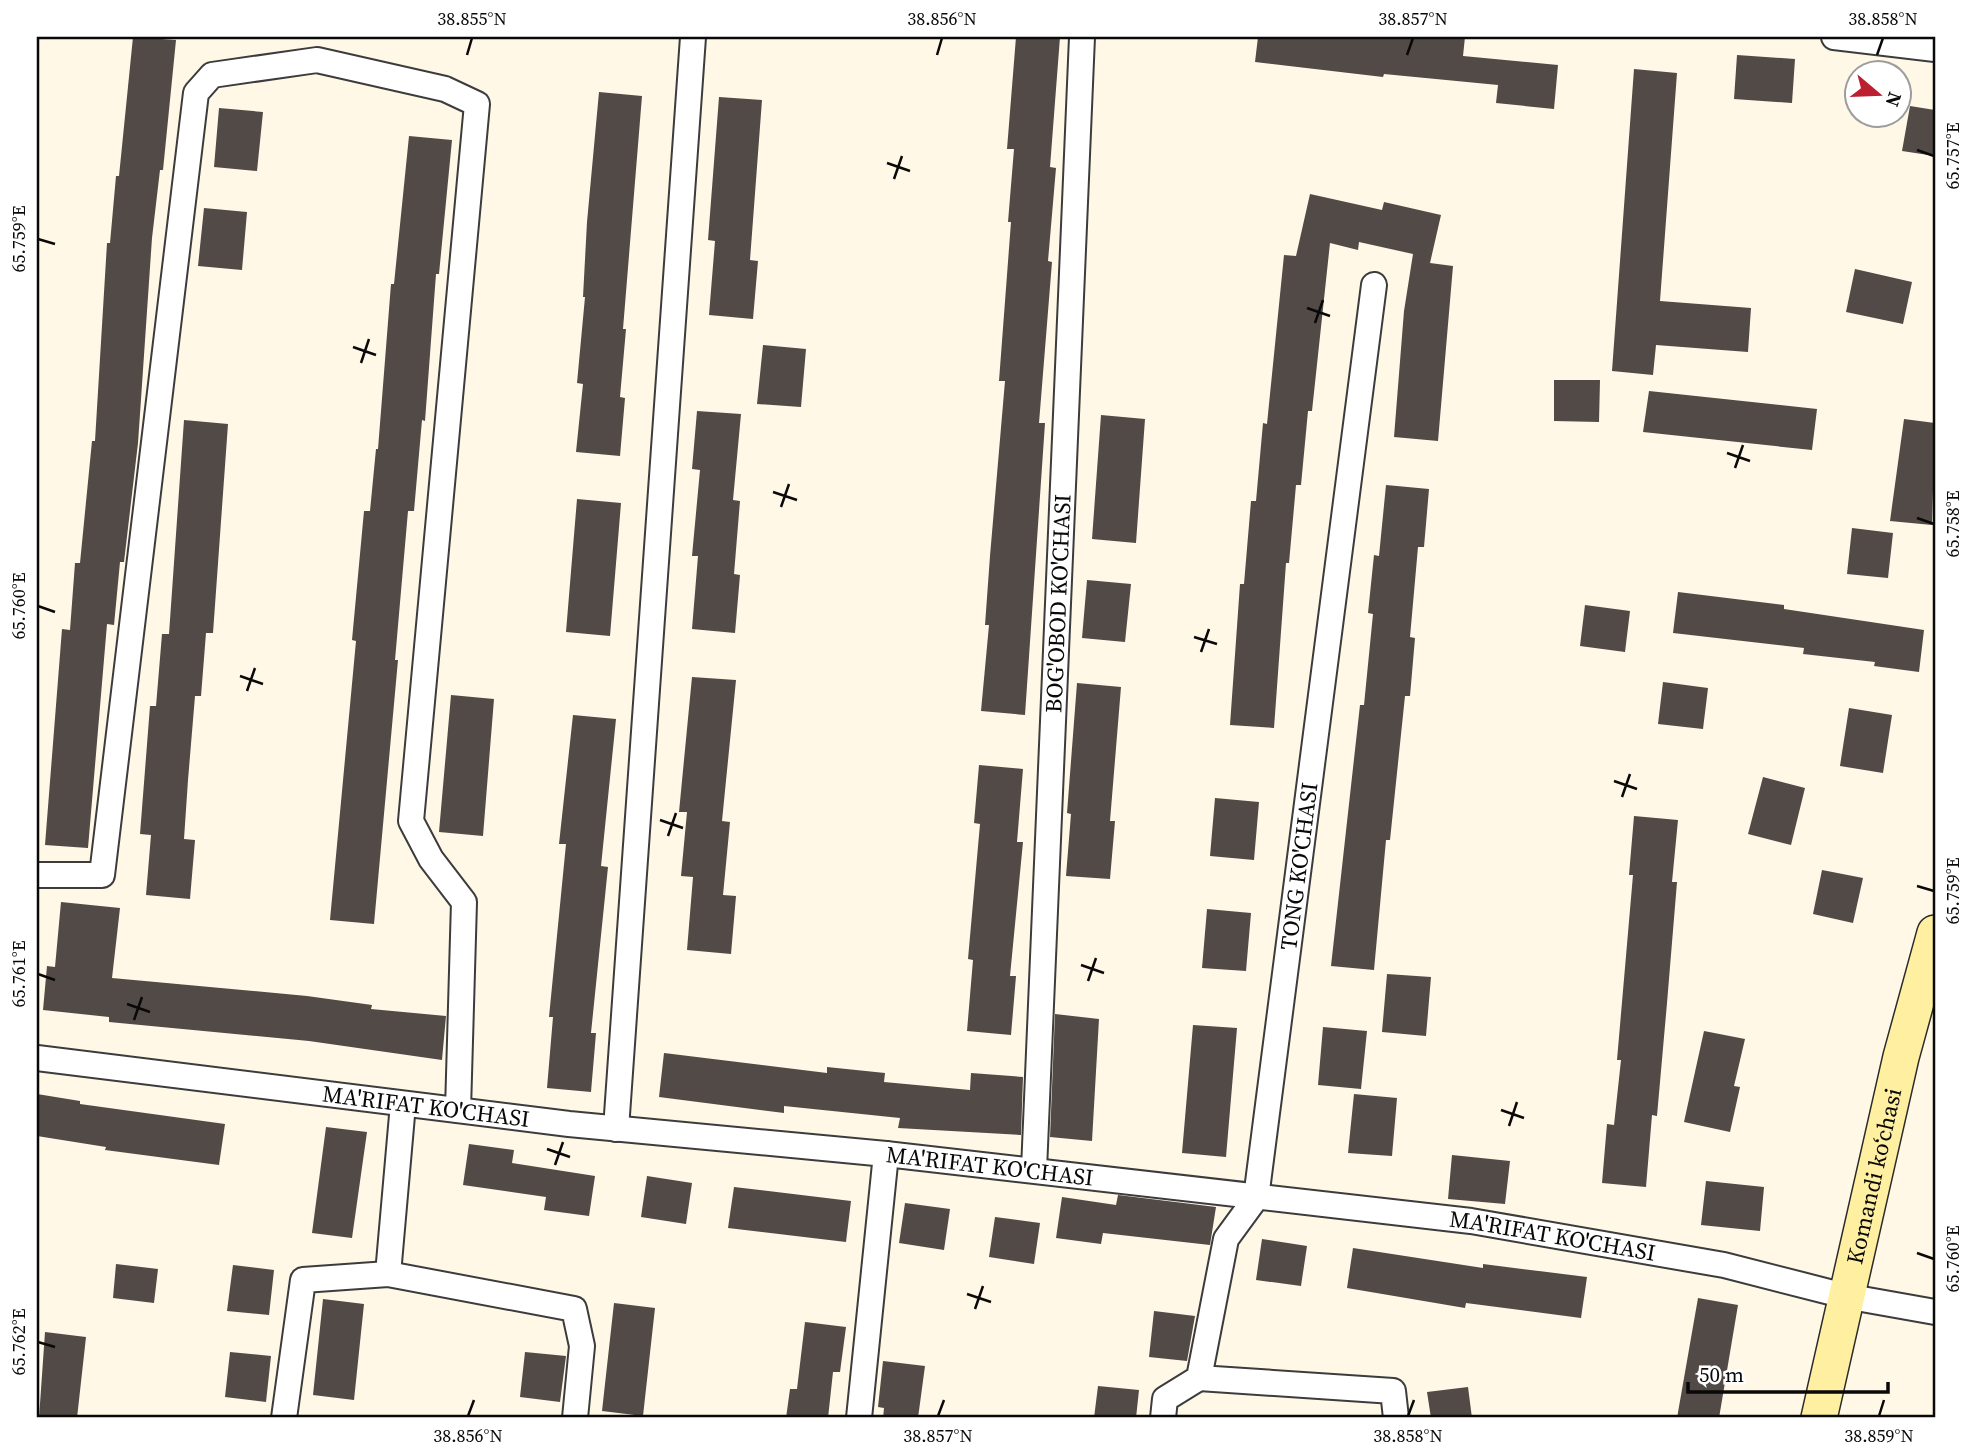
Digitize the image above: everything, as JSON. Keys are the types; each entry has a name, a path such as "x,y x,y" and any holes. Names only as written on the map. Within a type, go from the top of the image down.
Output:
{"main road":[{"name":"Komandi ko‘chasi","path":"1819,1418 1901,1057 1935,933"}],"street":[{"path":"616,1129 693,37"},
{"name":"BOG'OBOD KO'CHASI","path":"1034,1170 1082,37"},
{"path":"1834,37 1935,50"},
{"path":"37,875 102,875 196,93 212,75 319,49 445,89 477,104 411,821 431,859 464,902 458,1110"},
{"name":"TONG KO'CHASI","path":"1199,1378 1226,1239 1256,1198 1374,285"},
{"name":"MA'RIFAT KO'CHASI","path":"37,1058 616,1129 1034,1170 1471,1222 1724,1265 1845,1296 1935,1312"},
{"path":"388,1274 403,1104"},
{"path":"859,1418 886,1154"},
{"path":"284,1418 303,1280 388,1274 574,1308 582,1346 575,1418"},
{"path":"1163,1418 1165,1399 1199,1378 1393,1391 1396,1418"}],"building":[{"path":"133,37 176,40 163,170 160,170 152,238 138,443 124,562 120,562 114,625 107,624 88,848 45,845 62,629 70,630 75,563 80,563 92,441 95,441 107,243 110,243 116,176 119,176"},
{"path":"1016,37 1060,37 1050,167 1056,168 1048,261 1052,262 1039,423 1045,423 1025,715 981,711 989,625 985,625 990,556 1005,381 999,381 1011,222 1008,222 1014,149 1007,149"},
{"path":"1258,37 1465,37 1463,56 1558,65 1554,109 1496,103 1498,85 1384,74 1383,77 1255,62"},
{"path":"1737,55 1795,59 1792,103 1734,99"},
{"path":"1634,69 1677,73 1660,301 1751,308 1748,352 1656,345 1653,375 1612,371"},
{"path":"599,92 642,96 623,329 626,329 620,397 625,398 620,456 576,452 583,384 577,383 585,297 587,222"},
{"path":"719,97 762,100 750,260 758,261 753,319 709,315 715,241 708,240"},
{"path":"1912,106 1935,110 1935,156 1902,151 1906,130 1912,130"},
{"path":"219,108 263,112 257,171 214,167"},
{"path":"409,136 452,140 439,274 436,274 425,421 422,420 414,511 408,511 395,660 398,660 374,924 330,920 356,641 352,640 364,511 370,511 378,449 391,284 394,284"},
{"path":"1310,194 1382,210 1384,202 1441,215 1430,263 1453,266 1438,441 1394,437 1404,311 1413,254 1359,242 1358,250 1330,243 1312,411 1308,411 1301,485 1296,485 1289,563 1286,563 1274,728 1230,725 1240,584 1244,584 1251,501 1256,501 1263,423 1267,424 1284,255 1296,256"},
{"path":"204,208 247,212 242,270 198,266"},
{"path":"1855,269 1912,282 1903,324 1846,312"},
{"path":"763,345 806,349 801,407 757,404"},
{"path":"1554,380 1600,380 1599,422 1554,421"},
{"path":"1649,391 1817,409 1812,450 1643,432"},
{"path":"697,411 741,414 733,500 740,501 734,574 740,575 735,633 692,629 698,556 692,556 700,470 692,469"},
{"path":"1101,415 1145,419 1136,543 1092,539"},
{"path":"1904,419 1935,423 1932,525 1890,521"},
{"path":"184,420 228,424 213,633 206,633 201,696 195,696 188,780 184,839 195,840 190,899 146,895 151,835 140,834 150,706 156,706 162,634 169,634"},
{"path":"1386,485 1429,489 1424,547 1418,547 1410,637 1415,638 1410,696 1405,696 1390,840 1386,840 1374,970 1331,966 1360,705 1364,705 1373,614 1368,613 1374,555 1379,556"},
{"path":"577,499 621,503 610,636 566,632"},
{"path":"1852,528 1893,533 1888,578 1847,574"},
{"path":"1087,580 1131,584 1125,642 1082,638"},
{"path":"1678,592 1784,605 1784,609 1924,630 1919,672 1874,666 1875,662 1803,654 1804,648 1673,633"},
{"path":"1585,605 1630,611 1625,652 1580,646"},
{"path":"692,677 736,680 722,821 730,822 723,895 736,896 731,954 687,950 693,877 681,876 687,812 679,812"},
{"path":"1663,682 1708,688 1703,729 1658,724"},
{"path":"1077,683 1121,687 1110,821 1115,821 1110,879 1066,876 1071,814 1067,813"},
{"path":"451,695 494,699 483,836 439,832"},
{"path":"1849,708 1892,715 1883,773 1840,766"},
{"path":"573,715 616,719 601,866 608,867 591,1033 596,1033 591,1092 547,1088 553,1017 549,1017 566,844 559,844"},
{"path":"979,765 1023,769 1017,842 1023,842 1010,976 1016,976 1011,1035 967,1031 973,960 968,959 980,824 974,823"},
{"path":"1763,777 1805,788 1791,845 1748,834"},
{"path":"1215,798 1259,802 1254,860 1210,856"},
{"path":"1634,816 1678,820 1672,882 1677,882 1667,1003 1657,1116 1652,1115 1646,1187 1602,1183 1607,1124 1614,1125 1621,1060 1617,1060 1633,875 1629,875"},
{"path":"1822,870 1863,878 1853,923 1813,914"},
{"path":"61,902 120,908 112,978 307,996 372,1005 371,1009 446,1016 442,1060 309,1041 109,1022 109,1017 43,1010 47,966 55,967"},
{"path":"1207,909 1251,913 1246,971 1202,968"},
{"path":"1387,974 1431,977 1426,1036 1382,1032"},
{"path":"1055,1014 1099,1019 1092,1141 1050,1137"},
{"path":"1193,1025 1237,1028 1226,1157 1182,1153"},
{"path":"1323,1027 1367,1031 1361,1089 1318,1085"},
{"path":"1704,1031 1745,1039 1734,1086 1740,1087 1730,1132 1684,1122"},
{"path":"664,1053 827,1073 827,1067 885,1073 884,1082 970,1090 971,1073 1023,1077 1021,1135 898,1128 900,1118 784,1106 784,1113 659,1097"},
{"path":"37,1094 80,1101 80,1104 225,1124 219,1165 105,1150 106,1147 37,1136"},
{"path":"1354,1094 1397,1098 1392,1156 1348,1153"},
{"path":"326,1127 367,1132 352,1238 312,1233"},
{"path":"469,1144 514,1150 512,1163 595,1176 589,1216 544,1210 546,1197 463,1185"},
{"path":"1452,1155 1510,1161 1505,1204 1448,1199"},
{"path":"647,1176 692,1183 686,1224 641,1217"},
{"path":"1706,1181 1764,1187 1760,1231 1701,1225"},
{"path":"734,1187 851,1201 846,1242 728,1228"},
{"path":"1118,1195 1216,1207 1210,1245 1103,1233 1101,1244 1056,1238 1062,1197 1116,1205"},
{"path":"905,1203 950,1209 944,1250 899,1243"},
{"path":"995,1217 1040,1223 1034,1264 989,1257"},
{"path":"1262,1239 1307,1246 1301,1286 1256,1280"},
{"path":"1353,1248 1483,1268 1483,1264 1587,1277 1581,1318 1466,1303 1465,1308 1347,1288"},
{"path":"116,1264 158,1269 154,1303 113,1298"},
{"path":"233,1265 274,1270 269,1315 227,1311"},
{"path":"1698,1298 1738,1305 1719,1418 1677,1418"},
{"path":"323,1299 364,1304 354,1400 313,1395"},
{"path":"614,1303 655,1308 643,1416 602,1411"},
{"path":"1154,1311 1195,1316 1187,1361 1149,1357"},
{"path":"805,1322 846,1327 840,1372 833,1372 828,1418 786,1418 790,1389 797,1389"},
{"path":"45,1332 86,1337 77,1418 39,1418"},
{"path":"230,1352 271,1356 266,1402 225,1397"},
{"path":"525,1352 566,1356 560,1402 520,1397"},
{"path":"883,1361 925,1366 918,1418 883,1418 884,1408 878,1407"},
{"path":"1098,1386 1139,1390 1136,1418 1094,1418"},
{"path":"1468,1387 1472,1418 1431,1418 1427,1392"}]}
